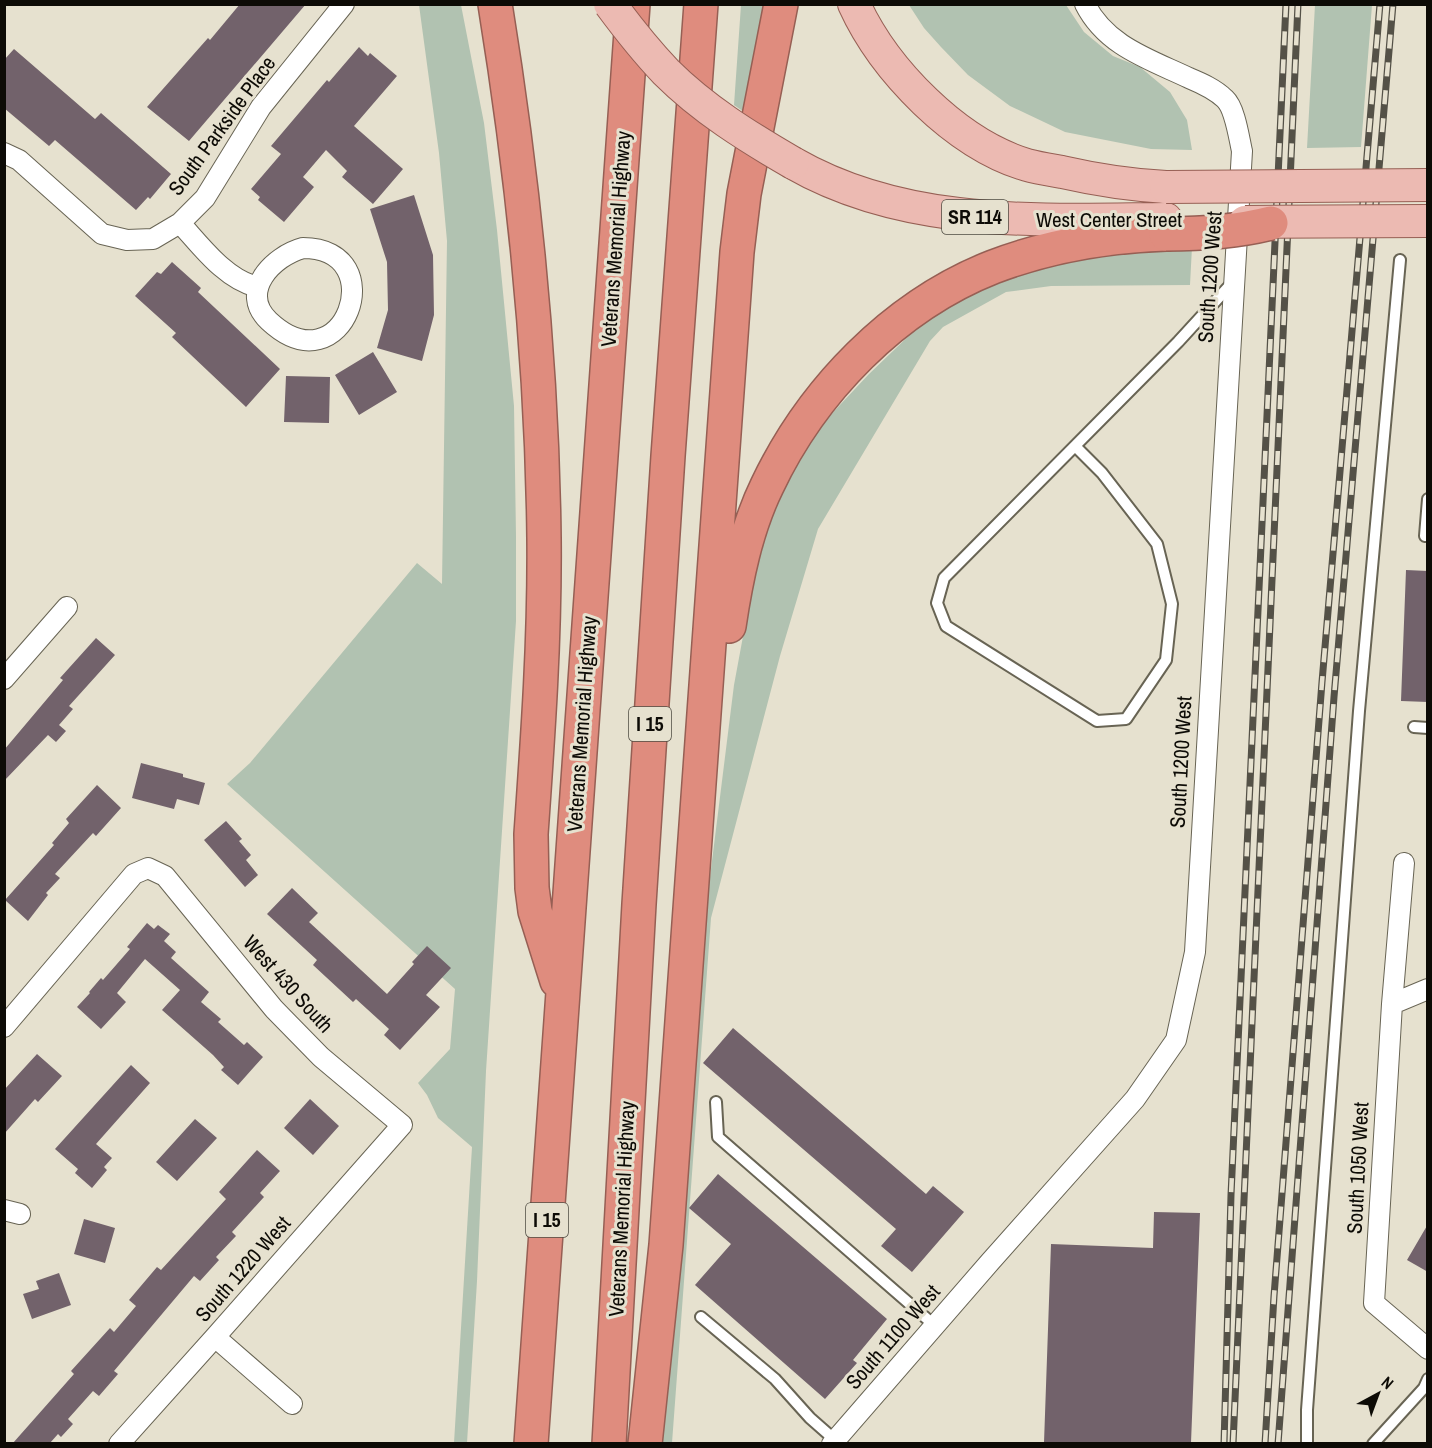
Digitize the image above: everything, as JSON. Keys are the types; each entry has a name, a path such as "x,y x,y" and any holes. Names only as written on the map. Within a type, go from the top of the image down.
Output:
{"highway":[{"path":"495,4 526,216 541,434 544,540 538,730 531,834 532,888 535,911 562,997"},
{"name":"Veterans Memorial Highway","path":"531,1443 633,4"},
{"name":"Veterans Memorial Highway","path":"609,1443 640,880 701,4"},
{"path":"645,1443 666,1245 737,252 744,194 781,4"},
{"path":"699,796 713,749 738,576 751,526 766,488 784,452 808,416 834,384 885,332 915,309 993,267 1072,245 1138,235 1166,227 1212,233 1253,228 1271,223"}],"main road":[{"name":"West Center Street","path":"610,4 652,56 688,92 745,135 793,163 837,184 896,204 960,216 1166,227"},
{"name":"West Center Street","path":"854,4 875,42 909,85 938,113 992,149 1026,165 1098,181 1166,187 1428,185"},
{"path":"1271,223 1428,221"}],"street":[{"name":"South Parkside Place","path":"4,153 19,160 102,234 127,240 153,238 180,223 205,198 261,107 344,4"},
{"name":"South 1200 West","path":"990,1262 1135,1100 1176,1040 1195,952 1242,151 1237,127 1226,100 1205,85 1137,53 1107,35 1090,15 1085,4"},
{"path":"180,223 207,252 239,280 257,287"},
{"path":"303,248 314,248 333,255 347,271 353,292 352,303 349,313 335,330 315,339 294,338 277,329 265,317 256,299 257,287 268,270 285,254 303,248"},
{"path":"4,679 67,607"},
{"path":"1404,863 1392,1004 1428,989"},
{"name":"West 430 South","path":"4,1027 134,874 148,868 165,876 274,1009 321,1057 402,1125"},
{"name":"South 1050 West","path":"1392,1004 1374,1303 1428,1349"},
{"name":"South 1220 West","path":"119,1443 402,1125"},
{"name":"South 1100 West","path":"833,1442 990,1262"},
{"path":"215,1337 292,1404"}],"lane":[{"path":"1307,1443 1308,1398 1359,711 1400,260"},
{"path":"1075,446 1102,474 1157,544 1172,604 1166,660 1126,719 1097,721 946,626 937,603 944,578 1178,342 1233,282"},
{"path":"1428,499 1425,536 1428,536"},
{"path":"1414,727 1428,728"},
{"path":"716,1102 718,1137 934,1325"},
{"path":"701,1317 775,1380 833,1442"},
{"path":"1373,1443 1424,1388 1428,1379"}],"green space":[{"path":"419,5 461,5 484,123 514,406 516,621 486,1071 467,1443 454,1443 472,1147 438,1118 427,1095 418,1083 450,1049 455,989 227,784 250,763 417,563 442,584 447,241 439,153"},
{"path":"741,5 768,5 747,114 734,105"},
{"path":"909,5 1066,5 1084,32 1113,56 1140,67 1170,92 1187,120 1192,150 1151,149 1065,132 1010,106 968,75 924,28"},
{"path":"1315,5 1372,5 1361,147 1307,148"},
{"path":"1192,247 1190,285 1051,286 1006,292 943,327 930,341 818,529 780,656 711,918 672,1443 656,1444 702,941 734,685 756,566 775,505 797,456 823,423 918,327 950,306 1001,280 1095,254"}],"building":[{"path":"240,4 306,4 189,141 147,107 208,38 210,40"},
{"path":"359,47 368,56 370,53 397,76 354,126 403,169 373,204 342,177 347,171 326,150 303,177 314,187 284,222 258,200 260,197 251,189 281,154 271,146 327,80 329,82"},
{"path":"14,49 95,119 101,113 171,174 150,199 148,197 136,210 55,140 49,146 4,108 4,60"},
{"path":"414,195 433,255 434,315 422,361 377,348 388,310 387,262 370,209"},
{"path":"172,262 201,288 198,292 280,369 246,407 172,337 176,333 135,296 157,272 161,274"},
{"path":"373,352 397,392 359,415 335,375"},
{"path":"286,376 330,377 329,423 284,422"},
{"path":"1406,570 1428,571 1428,702 1401,701"},
{"path":"96,638 115,655 69,706 73,709 59,725 66,731 56,742 48,735 4,781 4,750 63,680 60,678"},
{"path":"141,763 183,774 183,777 205,783 199,805 177,799 174,809 132,798"},
{"path":"97,785 121,808 96,836 93,833 55,874 60,878 46,893 48,895 28,921 5,900 54,845 52,843 69,823 66,819"},
{"path":"226,821 242,839 239,841 251,855 246,860 258,875 245,887 204,840"},
{"path":"292,888 318,913 309,922 387,994 427,946 451,968 426,995 440,1007 400,1050 384,1035 389,1029 356,999 353,1002 313,965 317,960 267,914"},
{"path":"147,923 154,929 158,925 170,934 164,941 176,952 171,958 209,992 201,1002 221,1019 218,1022 244,1045 247,1042 263,1057 238,1085 221,1070 224,1067 213,1055 162,1010 180,990 145,959 117,993 126,1002 101,1029 77,1007 101,978 103,980 130,949 127,947"},
{"path":"733,1028 926,1194 933,1186 964,1212 912,1272 881,1246 896,1229 703,1063"},
{"path":"37,1054 62,1076 38,1102 35,1099 4,1134 4,1090"},
{"path":"131,1065 150,1083 96,1144 112,1158 104,1167 107,1170 92,1188 75,1173 78,1169 55,1149"},
{"path":"310,1099 339,1126 313,1155 284,1128"},
{"path":"195,1119 217,1138 177,1181 156,1162"},
{"path":"257,1150 280,1171 260,1193 264,1197 232,1232 236,1236 216,1257 219,1260 200,1281 194,1276 114,1371 118,1374 99,1396 93,1391 68,1419 73,1424 61,1437 58,1434 50,1443 13,1443 74,1374 71,1371 110,1328 114,1332 136,1306 129,1300 157,1267 161,1270 226,1199 219,1192"},
{"path":"718,1174 887,1319 853,1360 857,1363 825,1399 695,1285 731,1244 689,1208"},
{"path":"1154,1212 1200,1213 1191,1443 1044,1443 1051,1244 1153,1248"},
{"path":"84,1219 115,1228 105,1263 74,1254"},
{"path":"1428,1224 1428,1272 1407,1260"},
{"path":"59,1273 71,1305 32,1319 23,1294 39,1289 36,1281"}],"railway":[{"path":"1224,1444 1231,1195 1286,4"},
{"path":"1233,1444 1298,4"},
{"path":"1265,1444 1274,1296 1322,682 1380,4"},
{"path":"1278,1444 1334,697 1393,4"}]}
